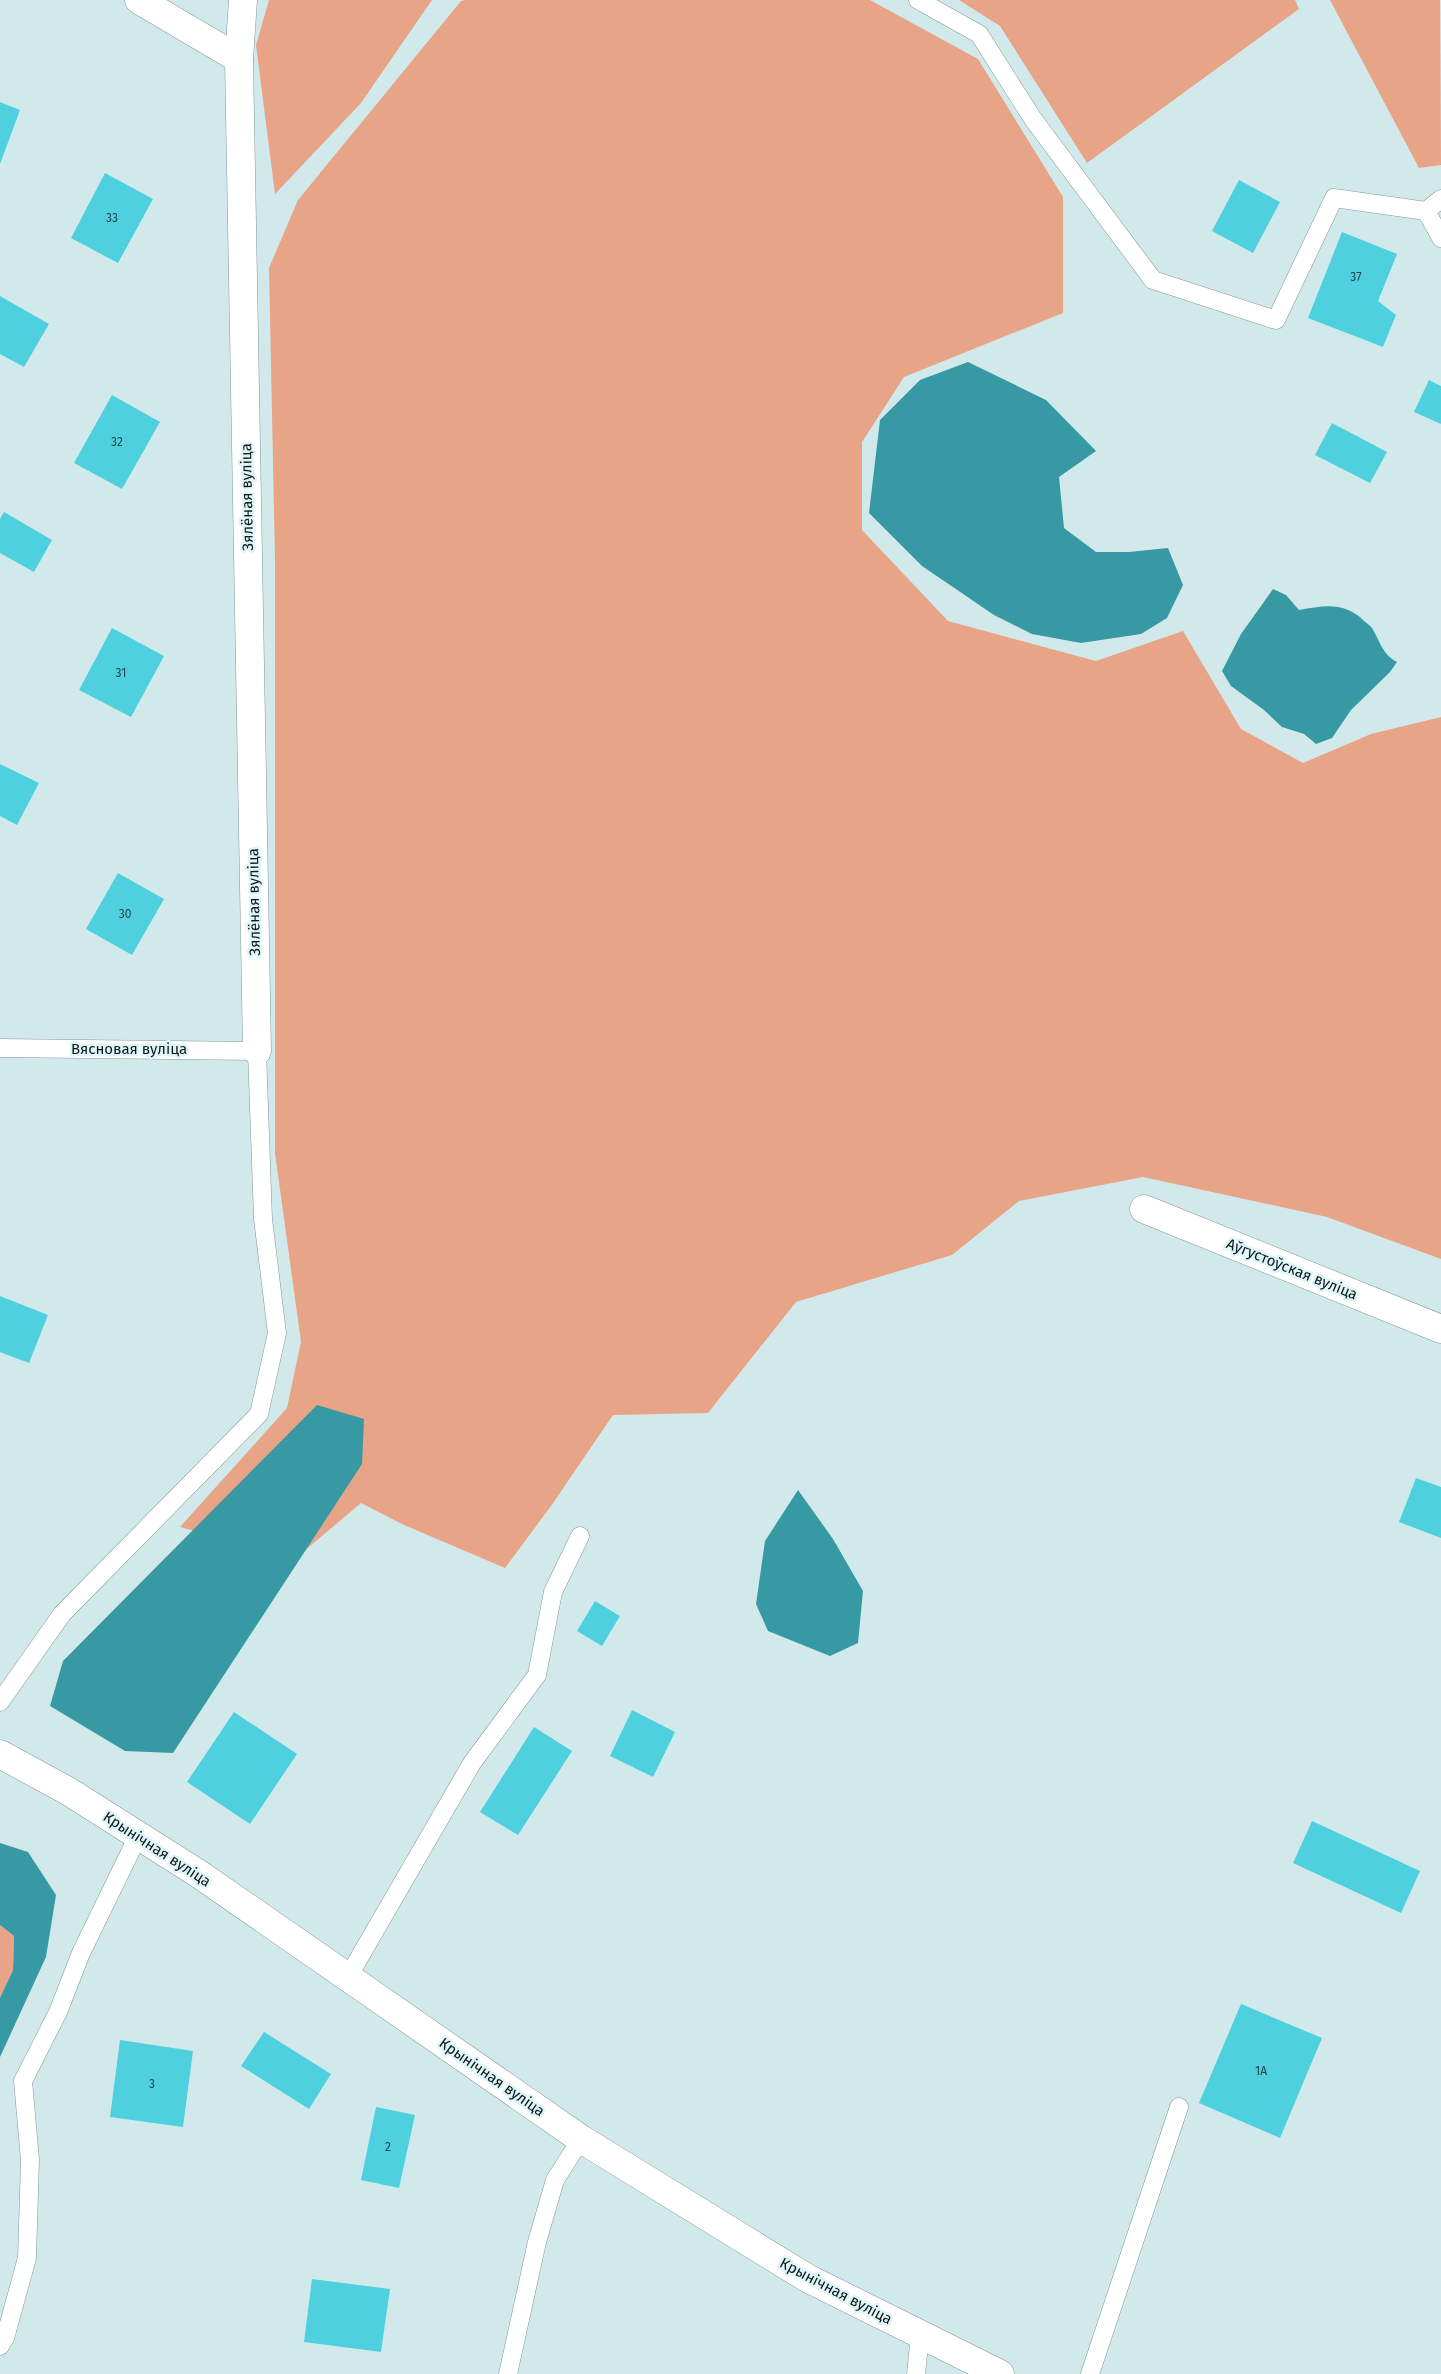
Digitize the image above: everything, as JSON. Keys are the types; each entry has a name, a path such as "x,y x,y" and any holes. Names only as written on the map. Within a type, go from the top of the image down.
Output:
{"street":[{"path":"139,0 239,58"},
{"name":"Зялёная вуліца","path":"243,0 239,58 257,1051"},
{"name":"Аўгустоўская вуліца","path":"1144,1209 1441,1329"},
{"name":"Крынічная вуліца","path":"0,1754 68,1791 199,1874 582,2139 807,2278 1000,2374"}],"lane":[{"path":"918,0 979,34 1033,119 1153,280 1276,320 1334,198 1426,211 1441,199"},
{"path":"1426,211 1441,238"},
{"name":"Вясновая вуліца","path":"0,1048 257,1051"},
{"path":"0,1702 62,1614 259,1414 277,1333 263,1220 257,1051"},
{"path":"348,1977 472,1763 537,1675 553,1592 580,1536"},
{"path":"0,2346 5,2338 27,2258 30,2160 23,2081 58,2012 81,1953 138,1836"},
{"path":"1090,2374 1179,2107"},
{"path":"508,2374 537,2242 555,2180 582,2139"},
{"path":"916,2374 920,2335"}],"shaded area":[{"path":"269,0 432,0 361,103 275,194 256,45"},
{"path":"870,0 978,59 1063,197 1063,313 904,377 862,442 862,530 948,621 1096,661 1183,631 1241,729 1303,763 1371,734 1441,717 1441,1259 1327,1217 1143,1177 1019,1201 952,1255 796,1302 708,1413 613,1415 551,1506 505,1568 404,1525 361,1503 271,1579 214,1536 180,1527 287,1408 301,1342 275,1153 275,560 269,268 298,200 461,1"},
{"path":"959,0 1295,0 1299,9 1087,163 1000,26"},
{"path":"1330,0 1440,0 1441,165 1419,168"},
{"path":"0,1925 14,1936 13,1970 0,1998"}],"water":[{"path":"968,362 1046,400 1096,451 1059,477 1064,528 1096,552 1129,552 1168,548 1183,585 1167,618 1141,634 1081,643 1032,634 994,615 922,566 869,513 880,420 920,380"},
{"path":"1273,589 1286,595 1299,610 1331,606 1353,612 1371,627 1382,647 1397,662 1390,672 1351,710 1332,738 1316,744 1304,734 1282,727 1264,710 1231,686 1222,671 1241,634"},
{"path":"317,1405 364,1419 362,1464 173,1753 125,1751 50,1706 63,1661"},
{"path":"798,1490 833,1539 863,1591 858,1643 830,1656 768,1631 756,1604 765,1541"},
{"path":"0,1843 28,1852 56,1895 46,1957 0,2057 0,1998 13,1970 14,1936 0,1925"}],"building":[{"path":"0,102 20,110 0,164"},
{"path":"105,173 153,199 118,263 71,238"},
{"path":"1239,180 1280,202 1253,253 1212,231"},
{"path":"1342,232 1397,254 1378,301 1396,315 1383,347 1308,318"},
{"path":"0,296 49,324 24,367 0,354"},
{"path":"1429,380 1441,386 1441,424 1414,412"},
{"path":"112,395 160,422 122,489 74,463"},
{"path":"1332,423 1387,452 1370,483 1315,455"},
{"path":"4,512 52,540 34,572 0,553 0,519"},
{"path":"112,628 164,656 131,717 79,690"},
{"path":"0,764 39,783 17,825 0,816"},
{"path":"118,873 164,899 132,955 86,929"},
{"path":"0,1296 48,1315 29,1363 0,1352"},
{"path":"1416,1478 1441,1487 1441,1538 1399,1522"},
{"path":"595,1601 620,1616 602,1646 577,1631"},
{"path":"632,1710 675,1732 653,1777 610,1756"},
{"path":"234,1712 297,1754 250,1824 187,1782"},
{"path":"534,1727 572,1751 518,1835 480,1812"},
{"path":"1312,1821 1420,1871 1401,1913 1293,1863"},
{"path":"1241,2004 1322,2038 1280,2138 1199,2103"},
{"path":"264,2032 331,2074 309,2109 241,2066"},
{"path":"120,2040 193,2051 183,2127 110,2117"},
{"path":"376,2107 415,2115 399,2188 361,2180"},
{"path":"312,2279 390,2289 381,2352 304,2342"}]}
